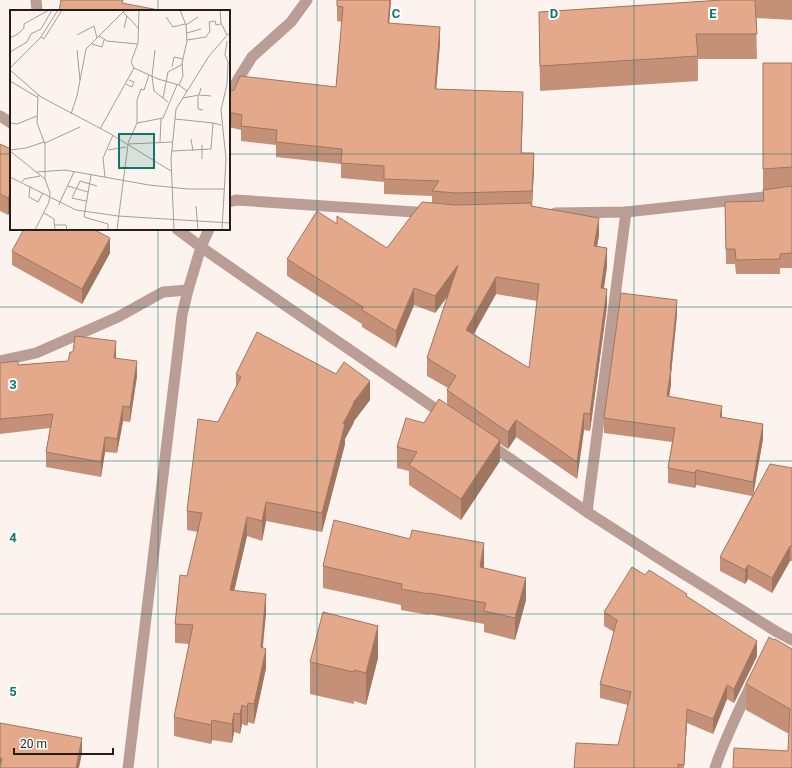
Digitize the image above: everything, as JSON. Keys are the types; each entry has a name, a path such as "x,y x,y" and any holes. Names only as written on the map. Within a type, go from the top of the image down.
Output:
{"street":[{"path":"36,0 37,10"},
{"path":"230,98 237,81 252,57 291,22 306,0"},
{"path":"0,116 10,122"},
{"path":"541,213 626,212 792,194"},
{"path":"230,202 236,200 441,214"},
{"path":"587,512 626,212"},
{"path":"178,230 455,422"},
{"path":"128,768 182,315 201,247 209,230"},
{"path":"0,361 36,353 118,316 163,292 188,290"},
{"path":"482,440 587,512 775,635 792,640"},
{"path":"715,768 730,730 756,674"}],"building":[{"path":"61,0 123,0 122,3 159,10 59,10"},
{"path":"337,0 390,0 388,23 440,27 435,89 523,92 521,153 534,153 532,191 456,193 432,191 439,181 384,179 384,166 341,163 342,149 276,142 277,130 241,126 242,115 230,112 230,91 234,90 240,76 336,87 343,7 337,6"},
{"path":"722,0 755,0 757,34 696,34 698,56 540,66 539,12"},
{"path":"763,63 792,63 792,167 763,169"},
{"path":"0,144 10,149 10,194 8,198 0,194"},
{"path":"792,186 792,253 780,254 780,259 736,260 735,249 726,249 725,202 764,201 763,190"},
{"path":"422,202 456,205 531,203 531,206 599,218 594,246 607,248 601,288 607,289 590,414 584,413 577,462 516,420 508,432 447,390 456,376 427,358 458,265 435,296 414,288 396,331 362,310 363,307 287,259 317,211 337,224 337,216 387,248","holes":["496,277 539,284 529,368 466,330"]},
{"path":"23,230 95,230 110,238 82,289 12,251"},
{"path":"621,293 677,300 667,396 722,406 720,417 763,424 753,482 696,470 695,473 668,468 675,428 604,418"},
{"path":"257,332 336,374 344,362 370,381 353,403 343,424 345,424 322,513 266,502 262,521 247,517 230,590 266,594 261,647 266,649 254,704 248,703 247,707 242,705 240,714 234,713 232,724 212,720 211,725 174,717 193,625 175,624 180,575 187,576 202,513 187,511 198,419 218,422 241,377 236,374"},
{"path":"75,336 116,341 114,358 137,361 130,407 123,406 117,439 105,437 101,462 46,452 53,414 0,419 0,363 18,361 18,365 68,361 70,352 73,352"},
{"path":"439,399 500,440 461,499 409,465 417,452 397,447 406,418 424,423"},
{"path":"770,464 792,468 792,546 790,546 772,578 748,565 745,570 720,557"},
{"path":"334,520 410,539 412,530 484,543 480,567 526,578 515,618 484,611 486,603 401,589 402,584 323,566"},
{"path":"632,567 645,575 649,570 687,594 686,596 757,641 734,689 727,685 713,719 687,709 684,765 678,764 678,768 574,768 576,743 618,745 631,692 600,684 617,620 604,612"},
{"path":"323,612 378,626 366,673 354,670 354,672 310,662"},
{"path":"769,637 792,649 792,768 733,768 734,748 788,751 790,709 746,684"},
{"path":"0,723 82,738 76,768 0,768 2,758 0,759"}]}
